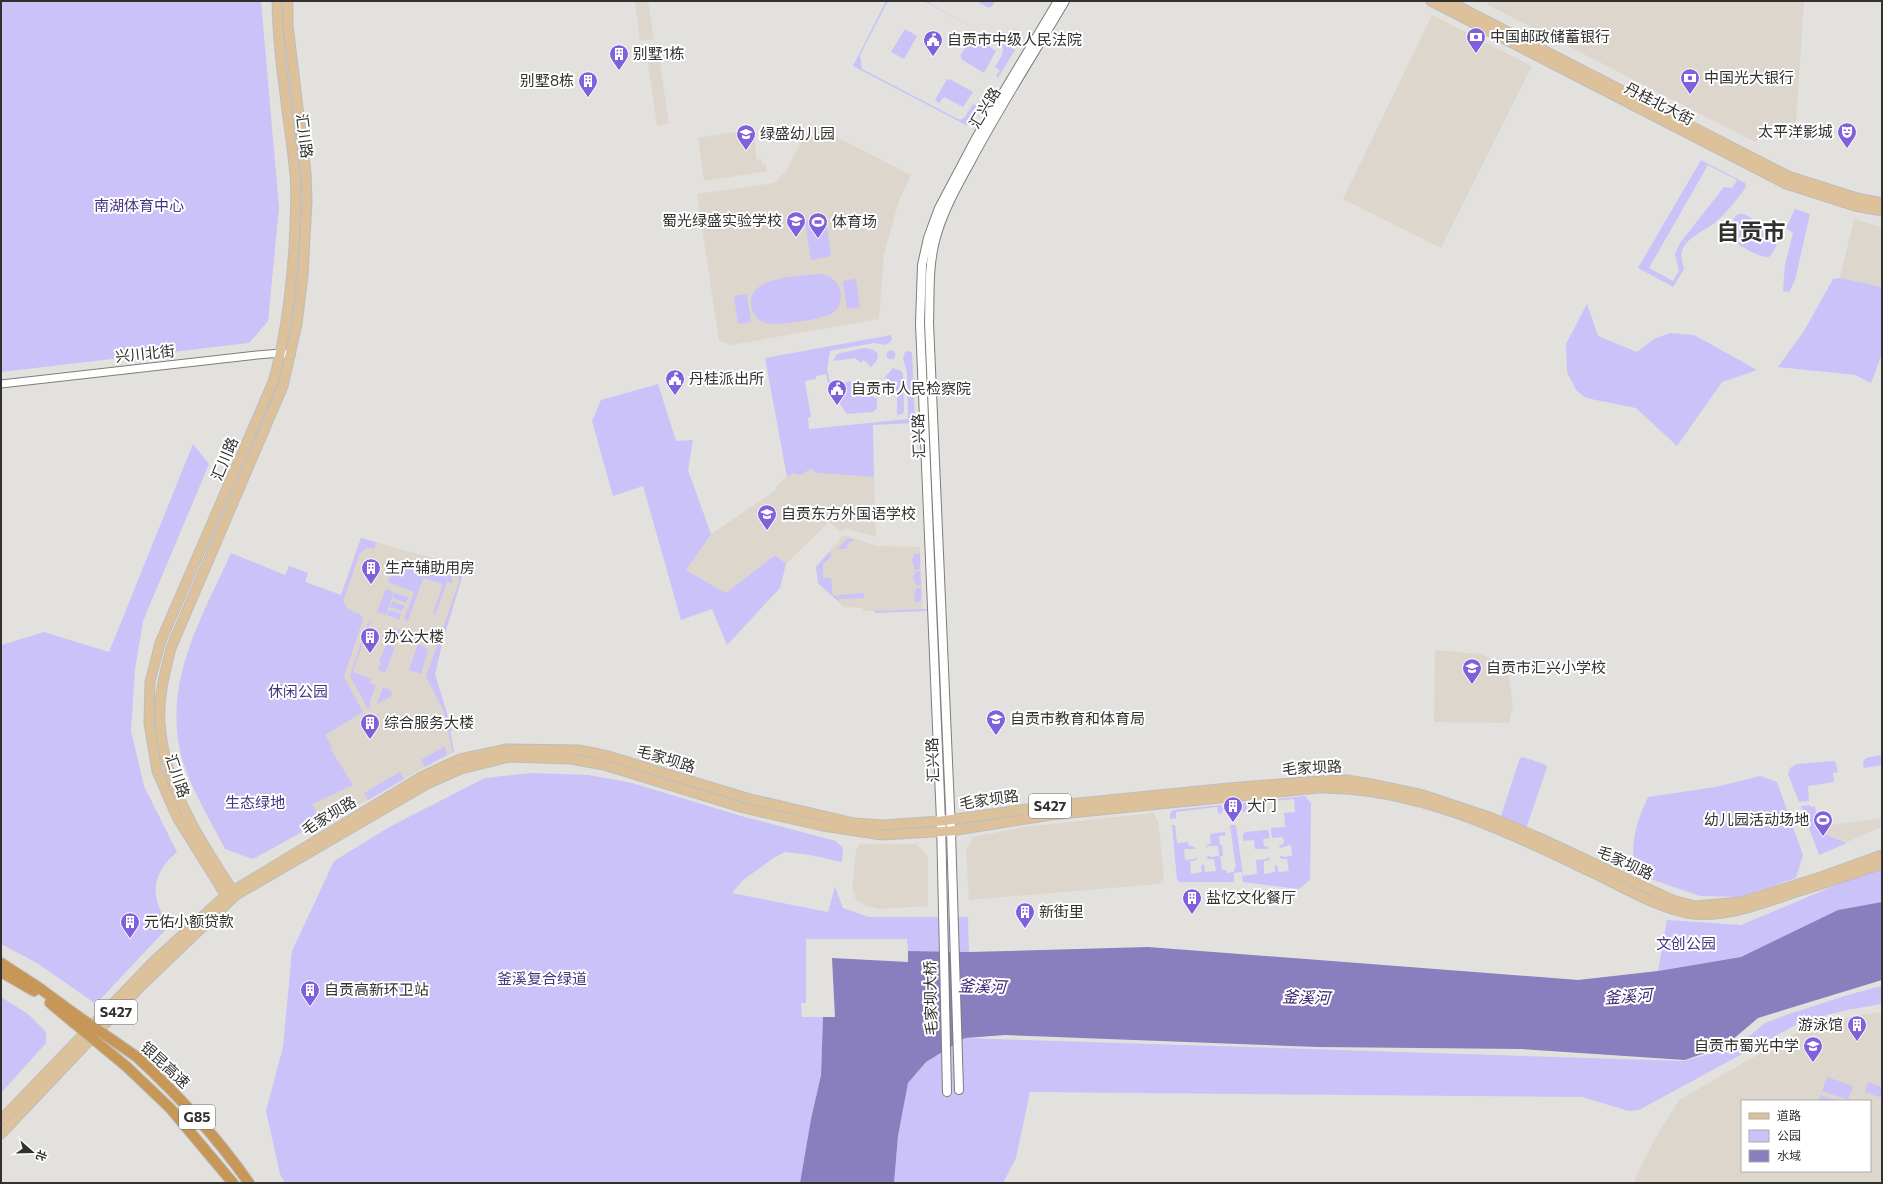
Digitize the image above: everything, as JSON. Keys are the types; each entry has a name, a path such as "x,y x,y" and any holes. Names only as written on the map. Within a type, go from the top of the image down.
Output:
{"highway":[{"name":"银昆高速","path":"1,963 38,986 127,1067 170,1108 233,1183"},
{"name":"银昆高速","path":"1,972 137,1057 160,1078 205,1126 249,1183"}],"main road":[{"name":"汇川路","path":"231,895 177,817 157,771 149,723 150,682 160,643 273,382 281,354 292,274 296,201 295,174 278,27 277,1"},
{"name":"汇川路","path":"231,895 186,815 168,769 160,723 162,682 171,648 283,386 291,355 303,275 307,200 306,173 288,26 288,1"},
{"path":"945,821 920,323 922,265 928,238 939,208 958,169 1058,1"},
{"name":"汇兴路","path":"943,904 941,832 945,821 929,323 930,265 935,240 965,172 1065,1"},
{"name":"丹桂北大街","path":"1431,1 1786,184 1855,206 1882,211"},
{"name":"丹桂北大街","path":"1448,1 1788,176 1857,198 1882,202"},
{"name":"毛家坝路","path":"231,895 424,776 460,759 507,749 579,750 608,756 750,799 854,823 883,825 945,821 1088,802 1229,788 1347,780 1376,784 1423,795 1492,818 1542,839 1672,900 1695,906 1741,902 1821,877 1882,855"},
{"name":"毛家坝路","path":"231,895 427,784 461,769 508,757 571,760 604,765 744,808 850,831 882,834 941,832 1051,815 1148,804 1310,789 1346,788 1376,792 1420,802 1490,825 1538,846 1668,908 1693,914 1714,914 1743,909 1882,864"},
{"name":"汇兴路","path":"945,821 951,831 954,904"},
{"name":"S427","path":"1,1120 153,962 231,895"},
{"name":"S427","path":"1,1134 142,985 231,895"},
{"name":"毛家坝大桥","path":"943,904 947,1092"},
{"name":"毛家坝大桥","path":"954,904 959,1090"}],"street":[{"name":"兴川北街","path":"1,384 281,354 291,355"}],"shaded area":[{"path":"629,1 648,1 654,39 640,41 635,3"},
{"path":"1488,1 1804,1 1796,123 1755,142 1488,5"},
{"path":"1432,15 1532,66 1441,248 1343,199"},
{"path":"658,49 669,124 657,126 646,51"},
{"name":"蜀光绿盛实验学校","path":"811,124 911,175 898,203 884,255 879,319 731,345 719,341 697,194 774,183 786,171"},
{"path":"754,129 756,156 758,160 762,159 762,164 765,163 767,171 704,181 698,138"},
{"path":"1854,219 1882,227 1882,287 1840,278"},
{"name":"自贡东方外国语学校","path":"809,469 817,473 874,477 876,537 847,529 840,532 829,522 786,564 775,555 726,593 685,569 711,534 775,491 777,485 793,473 801,475"},
{"path":"844,535 877,546 920,547 923,611 863,611 863,608 842,607 842,605 818,583 816,567"},
{"path":"361,538 461,566 462,577 443,640 435,674 452,730 450,731 454,752 366,801 322,821 312,804 289,566 308,573 305,582 341,595"},
{"name":"自贡市汇兴小学校","path":"1435,650 1480,654 1507,665 1513,705 1509,723 1434,722"},
{"path":"1153,813 1158,820 1164,878 1159,884 969,900 966,850 973,837 1025,827"},
{"path":"1881,816 1882,827 1847,842 1820,832 1818,827 1881,818"},
{"path":"860,844 916,844 928,856 928,906 879,909 865,906 856,900 852,888 856,850"},
{"name":"自贡市蜀光中学","path":"1882,1012 1882,1183 1634,1183 1655,1139 1679,1100 1808,1026 1859,1015"}],"green space":[{"name":"南湖体育中心","path":"1,1 261,1 279,208 268,321 249,343 1,372"},
{"path":"886,1 895,1 887,3 860,55 862,69 960,120 965,117 973,104 978,107 982,101 984,102 971,124 966,125 853,66"},
{"path":"923,1 926,1 987,36 930,4"},
{"path":"976,1 995,1 989,8"},
{"path":"905,29 917,36 904,59 891,52"},
{"path":"973,36 996,51 984,73 961,59 962,58 960,56"},
{"path":"994,39 1015,50 998,78 996,76 1000,70 995,67 1002,55 1003,48 999,42"},
{"path":"947,79 950,79 973,92 963,107 944,97 939,103 935,100"},
{"path":"1701,160 1745,183 1746,187 1725,213 1717,221 1692,238 1684,246 1681,255 1684,269 1673,287 1638,268","holes":["1708,165 1737,180 1732,188 1724,187 1680,243 1675,254 1679,271 1673,281 1649,268"]},
{"path":"1795,209 1810,214 1795,280 1789,292 1783,291 1785,265 1793,233 1786,228"},
{"path":"1738,214 1744,214 1776,232 1778,238 1777,245 1769,257 1752,252 1732,240 1728,235 1727,232"},
{"name":"体育场","path":"826,219 831,256 811,260 805,222"},
{"path":"817,274 830,277 839,287 841,293 839,306 830,315 802,321 772,324 759,320 754,314 751,300 754,292 760,286 778,279"},
{"path":"1840,278 1882,287 1882,354 1871,383 1855,375 1778,367 1804,331 1833,279"},
{"path":"856,279 860,307 847,309 843,281"},
{"path":"747,294 751,322 738,324 734,296"},
{"path":"1587,304 1598,336 1637,352 1654,339 1670,333 1694,335 1757,370 1722,382 1677,446 1636,408 1586,398 1576,390 1567,372 1566,344"},
{"path":"891,335 892,340 886,345 874,343 830,351 827,369 830,383 828,383 826,374 816,376 816,379 805,381 811,417 808,418 809,429 908,419 907,372 903,359 905,352 909,351 912,352 915,423 873,425 874,477 817,473 810,469 801,475 793,473 787,477 765,358"},
{"path":"864,348 874,350 878,354 877,360 871,367 864,360 861,363 855,358 833,361 837,354"},
{"path":"889,351 893,351 895,355 893,359 889,359 887,357 887,353"},
{"path":"893,368 901,371 903,374 904,412 897,415 897,392 890,387 893,384 885,377"},
{"path":"850,381 877,399 877,408 873,412 847,414 840,404 836,386"},
{"path":"658,384 676,441 693,440 688,470 711,534 686,570 726,593 775,555 786,564 780,588 727,645 712,609 681,620 643,486 613,496 592,421 601,400"},
{"path":"193,444 209,464 143,621 135,669 131,731 144,786 177,852 168,860 162,869 156,887 156,896 159,906 163,916 170,925 96,1004 37,963 1,944 1,645 44,632 109,652"},
{"path":"361,538 376,542 374,549 367,548 360,553 343,601 348,609 361,615 363,619 344,677 363,712 325,735 332,747 330,748 353,785 312,804 322,821 253,859 225,849 201,803 185,767 181,755 177,728 177,701 181,675 188,650 208,601 231,553 285,575 289,566 308,573 305,582 341,595"},
{"path":"848,538 856,540 849,542 846,549 837,549"},
{"path":"829,552 831,557 823,564 823,578 831,578 833,596 864,593 864,598 839,599 839,602 818,583 816,567"},
{"path":"920,553 920,569 915,570 912,560 914,554"},
{"path":"396,561 451,576 453,583 447,582 435,615 433,614 443,584 423,578 408,621 404,619 414,592 388,582"},
{"path":"452,564 461,566 462,577 443,640 435,674 452,730 450,731 453,753 443,709 426,677 459,582 458,576 451,570"},
{"path":"920,571 921,585 916,585 913,578 915,572"},
{"path":"916,588 921,588 921,601 915,602 914,597"},
{"path":"386,589 394,592 386,615 377,612"},
{"path":"395,593 408,597 406,603 393,598"},
{"path":"392,601 405,606 402,611 390,607"},
{"path":"389,610 401,614 399,620 387,615"},
{"path":"928,610 874,613 874,611"},
{"path":"371,620 353,672 371,679 370,683 376,685 370,701 370,708 368,709 350,676 368,623"},
{"path":"391,627 400,630 397,640 388,637"},
{"path":"386,644 395,647 385,673 378,670 381,663 379,662"},
{"path":"418,644 426,648 428,651 421,674 409,670"},
{"path":"383,687 390,690 393,695 377,704"},
{"path":"445,746 447,755 425,767 421,760"},
{"path":"1882,755 1882,765 1864,768 1863,762 1866,758"},
{"path":"1523,757 1546,765 1547,767 1527,826 1524,827 1502,819 1501,816 1520,758"},
{"path":"1835,761 1838,772 1833,773 1834,782 1808,786 1809,801 1799,802 1788,774 1790,768 1797,764"},
{"path":"400,772 404,779 368,800 364,793"},
{"name":"釜溪复合绿道","path":"532,773 589,775 632,783 741,816 836,841 843,848 842,862 810,855 785,852 775,857 743,880 732,893 828,912 835,887 843,908 869,917 968,917 969,952 908,951 907,939 806,939 806,1003 801,1003 802,1017 823,1017 821,1075 811,1119 800,1183 285,1183 280,1174 266,1111 283,1047 292,951 334,861 391,826 485,778"},
{"path":"1760,776 1777,782 1803,855 1796,878 1740,897 1700,896 1636,874 1633,853 1635,834 1640,816 1648,797 1716,787"},
{"path":"1305,796 1311,803 1310,880 1299,889 1243,882 1242,872 1234,873 1234,882 1180,882 1177,880 1172,825 1175,825 1177,843 1188,842 1189,846 1195,847 1195,849 1184,849 1185,860 1194,859 1196,857 1197,860 1190,861 1191,874 1202,872 1201,865 1204,865 1205,872 1216,871 1214,859 1208,859 1207,856 1219,856 1218,846 1209,846 1206,848 1206,846 1211,843 1210,834 1225,832 1226,835 1219,836 1223,856 1220,856 1222,870 1226,870 1227,873 1234,872 1234,869 1236,868 1230,825 1236,825 1243,876 1257,874 1256,860 1267,859 1267,857 1269,857 1270,860 1264,861 1264,874 1275,872 1275,865 1277,865 1278,872 1289,871 1287,859 1281,859 1280,856 1292,856 1291,845 1280,848 1279,846 1284,843 1283,837 1272,838 1271,828 1285,827 1284,813 1295,812 1294,799 1247,804 1247,811 1243,812 1240,809 1240,803"},
{"path":"1221,805 1223,810 1221,814 1218,813 1217,807 1176,812 1176,818 1170,819 1170,814 1173,810"},
{"name":"幼儿园活动场地","path":"1810,805 1811,807 1815,806 1820,832 1847,843 1819,855 1801,806"},
{"path":"1268,830 1270,838 1263,839 1264,846 1268,847 1269,849 1255,849 1254,840 1243,841 1243,835 1245,832"},
{"name":"文创公园","path":"1882,868 1882,902 1838,910 1741,957 1658,971 1667,920 1741,925 1853,878"},
{"path":"1882,986 1882,1004 1847,1010 1803,1021 1639,1110 1629,1111 1582,1097 1030,1092 1016,1158 1003,1183 894,1183 898,1136 908,1083 926,1062 965,1038 1684,1061 1737,1046 1765,1023 1851,994"},
{"path":"1,997 28,1014 46,1032 46,1043 1,1093"},
{"path":"1827,1077 1853,1086 1848,1100 1822,1091"},
{"path":"1868,1082 1882,1087 1882,1098 1865,1092"},
{"path":"1820,1095 1835,1100 1818,1100"}],"water":[{"name":"釜溪河","path":"1882,902 1882,980 1758,1018 1725,1046 1685,1060 1521,1049 1318,1047 1005,1035 965,1038 926,1062 908,1083 898,1136 894,1183 800,1183 811,1119 821,1075 823,1017 835,1017 832,958 908,962 908,951 969,952 1148,947 1578,980 1658,971 1741,957 1838,910"}],"place":[{"name":"中国邮政储蓄银行","path":"1476,54"},
{"name":"自贡市中级人民法院","path":"933,57"},
{"name":"别墅1栋","path":"619,71"},
{"name":"中国光大银行","path":"1690,95"},
{"name":"别墅8栋","path":"588,98"},
{"name":"太平洋影城","path":"1847,149"},
{"name":"绿盛幼儿园","path":"746,151"},
{"name":"蜀光绿盛实验学校","path":"796,238"},
{"name":"体育场","path":"818,239"},
{"name":"丹桂派出所","path":"675,396"},
{"name":"自贡市人民检察院","path":"837,406"},
{"name":"自贡东方外国语学校","path":"767,531"},
{"name":"生产辅助用房","path":"371,585"},
{"name":"办公大楼","path":"370,654"},
{"name":"自贡市汇兴小学校","path":"1472,685"},
{"name":"自贡市教育和体育局","path":"996,736"},
{"name":"综合服务大楼","path":"370,740"},
{"name":"大门","path":"1233,823"},
{"name":"幼儿园活动场地","path":"1823,837"},
{"name":"盐忆文化餐厅","path":"1192,915"},
{"name":"新街里","path":"1025,929"},
{"name":"元佑小额贷款","path":"130,939"},
{"name":"自贡高新环卫站","path":"310,1007"},
{"name":"游泳馆","path":"1857,1042"},
{"name":"自贡市蜀光中学","path":"1813,1063"}],"district":[{"name":"自贡市","path":"1751,232"}],"park label":[{"name":"休闲公园","path":"298,692"},
{"name":"生态绿地","path":"255,803"}]}
